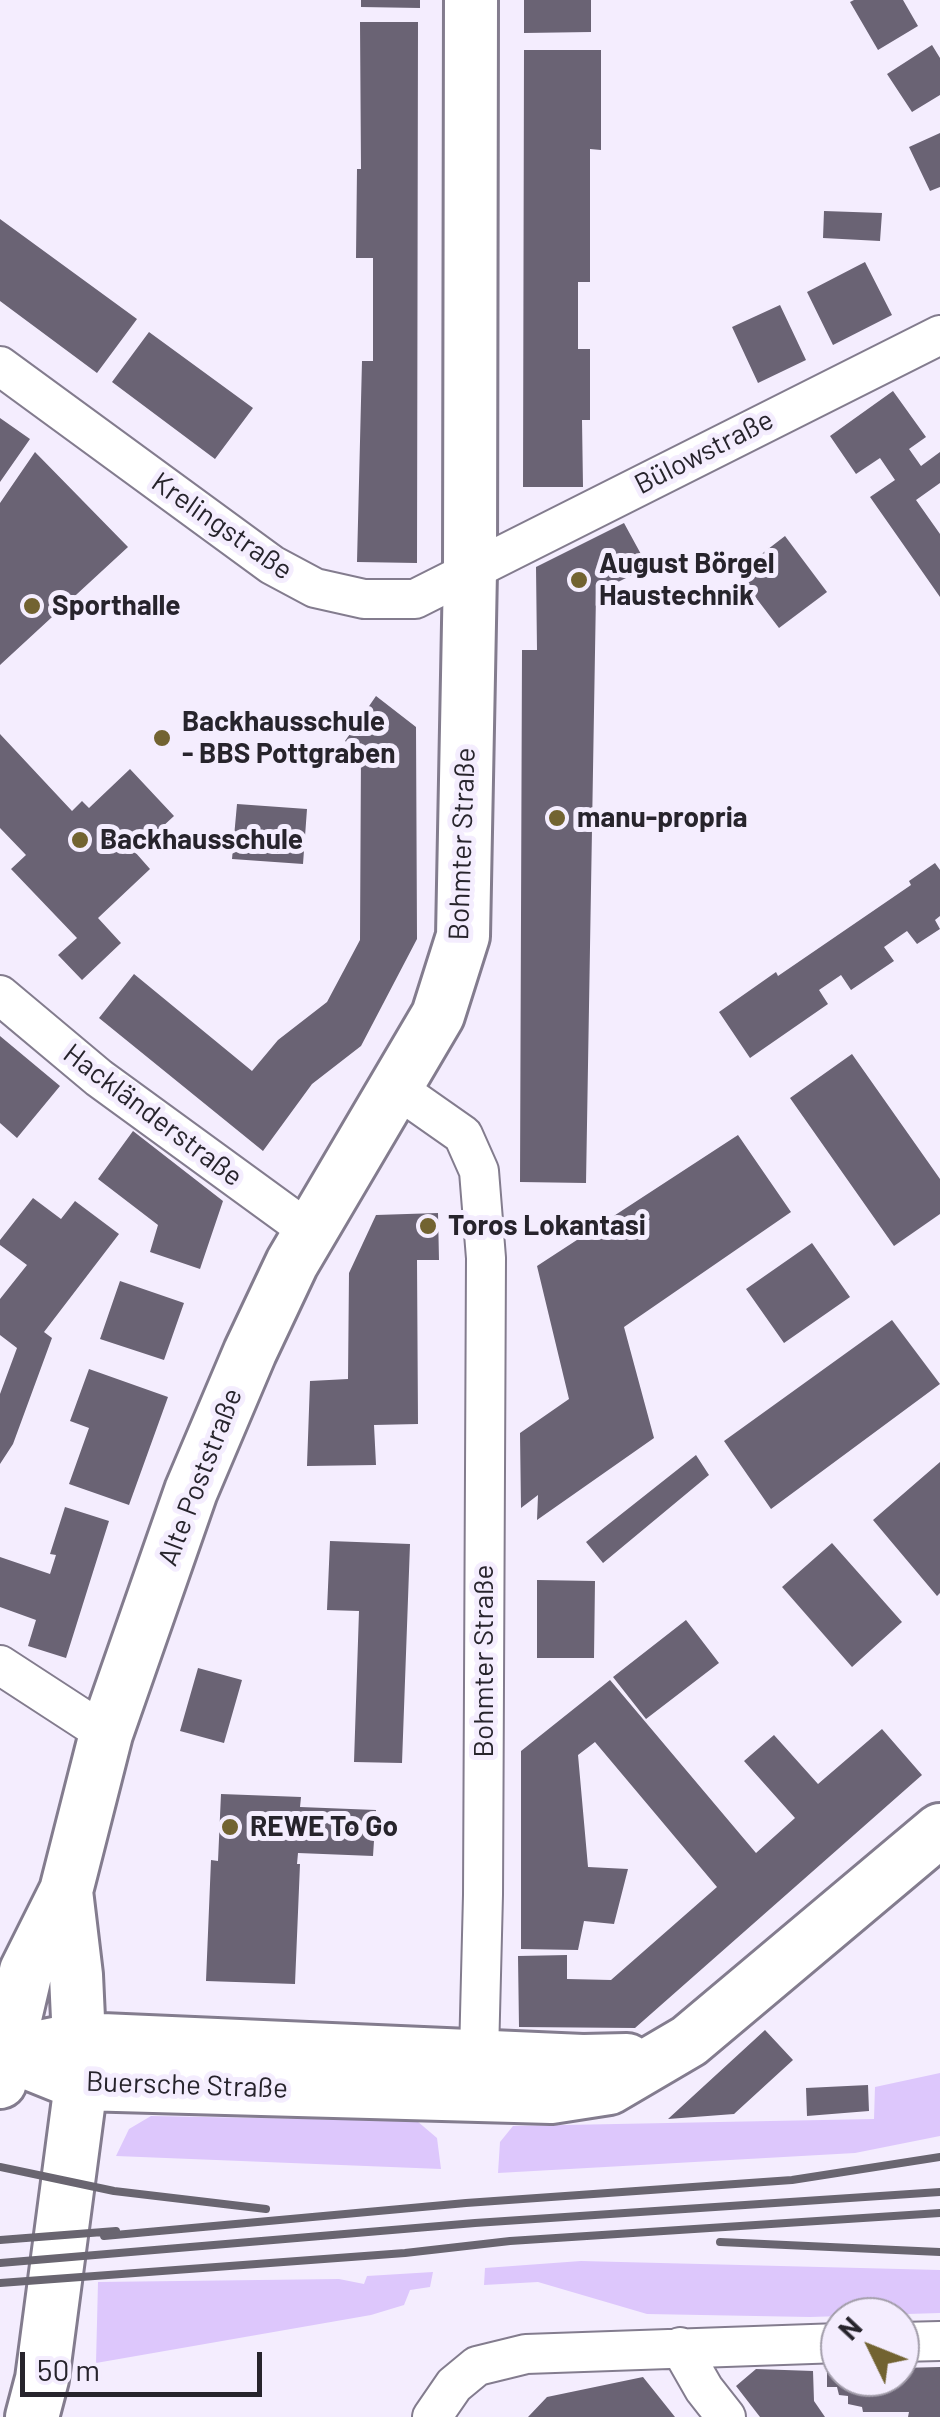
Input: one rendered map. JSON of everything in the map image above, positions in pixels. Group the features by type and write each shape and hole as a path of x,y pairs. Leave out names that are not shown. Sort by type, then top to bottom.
{"main road":[{"name":"Bohmter Straße","path":"396,1088 438,1015 463,936 470,571 470,0"},
{"name":"Alte Poststraße","path":"3,2068 26,1970 66,1891 106,1734 190,1491 250,1352 309,1231 396,1088"},
{"name":"Buersche Straße","path":"80,2061 550,2097 609,2088 667,2056 940,1830"},
{"name":"Alte Poststraße","path":"32,2417 42,2379 80,2061 66,1891"},
{"name":"Buersche Straße","path":"3,2068 80,2061 478,2056 583,2061 667,2056"}],"street":[{"name":"Bülowstraße","path":"470,571 940,335"},
{"name":"Krelingstraße","path":"0,366 272,565 314,588 364,599 415,599 470,571"},
{"name":"Hackländerstraße","path":"0,995 99,1078 309,1231"},
{"name":"Bohmter Straße","path":"396,1088 463,1136 478,1172 486,1258 478,2056"},
{"path":"0,1665 106,1734"},
{"path":"432,2417 454,2385 477,2366 526,2354 820,2344"},
{"path":"680,2347 726,2417"}],"shaded area":[{"path":"940,2073 940,2136 855,2153 498,2173 500,2142 513,2126 874,2119 875,2087"},
{"path":"151,2116 417,2121 437,2138 441,2169 116,2156 129,2129"},
{"path":"581,2261 940,2270 940,2313 920,2314 920,2297 820,2297 820,2317 647,2314 538,2282 484,2285 485,2268"},
{"path":"433,2272 430,2287 410,2290 404,2305 371,2315 96,2363 98,2282 339,2279 364,2284 367,2276"}],"building":[{"path":"361,0 420,0 420,8 361,7"},
{"path":"524,0 591,0 591,32 524,33"},
{"path":"903,0 918,26 878,50 850,2"},
{"path":"360,22 418,22 417,563 357,562 362,361 373,361 373,258 356,258 357,169 361,169"},
{"path":"932,45 940,58 940,95 912,112 887,74"},
{"path":"524,50 601,50 601,150 590,149 590,282 578,282 578,349 590,349 590,420 582,420 583,487 523,487"},
{"path":"940,133 940,187 930,191 909,147"},
{"path":"824,211 882,213 880,241 823,238"},
{"path":"0,219 137,319 97,373 0,301"},
{"path":"865,262 892,315 833,345 807,292"},
{"path":"780,305 806,360 758,383 732,327"},
{"path":"149,332 253,408 215,459 112,382"},
{"path":"893,391 926,437 909,449 921,466 940,452 940,483 916,500 940,534 940,597 870,497 895,480 880,458 856,474 830,436"},
{"path":"0,418 30,439 0,482"},
{"name":"Sporthalle","path":"35,452 128,547 0,665 0,503"},
{"path":"624,523 648,567 596,593 586,1183 520,1182 522,650 537,650 536,567"},
{"path":"785,536 827,592 779,628 737,573"},
{"path":"376,696 416,727 417,939 361,1046 312,1084 263,1151 99,1018 134,974 252,1071 278,1040 327,1002 360,940 361,751 345,741"},
{"name":"Backhausschule","path":"0,734 72,811 82,801 89,808 130,769 174,816 135,852 150,869 98,918 121,943 82,980 58,955 77,938 11,869 26,855 0,828"},
{"path":"237,804 307,809 303,864 232,859"},
{"path":"935,863 940,870 940,916 935,920 940,929 917,944 907,931 884,947 894,961 851,990 841,975 819,990 828,1004 750,1058 719,1012 911,885 909,881"},
{"path":"0,1036 60,1086 17,1138 0,1123"},
{"path":"852,1054 940,1179 940,1214 894,1246 790,1098"},
{"path":"133,1131 223,1201 200,1269 150,1252 158,1225 98,1179"},
{"path":"738,1135 791,1212 624,1327 654,1438 537,1520 538,1495 521,1508 520,1433 569,1399 537,1266"},
{"path":"33,1198 61,1219 75,1201 119,1234 44,1332 52,1338 13,1444 0,1464 0,1394 17,1348 0,1335 0,1299 27,1265 0,1245 0,1240"},
{"path":"438,1213 439,1260 417,1260 418,1424 374,1425 376,1465 307,1466 310,1381 348,1379 349,1273 376,1215"},
{"path":"812,1243 850,1297 784,1343 746,1289"},
{"path":"120,1281 184,1303 164,1360 100,1339"},
{"path":"892,1320 940,1384 771,1509 724,1441"},
{"path":"89,1369 168,1397 129,1505 69,1484 89,1428 70,1421"},
{"path":"696,1455 709,1475 603,1563 586,1542"},
{"path":"940,1462 940,1593 937,1596 873,1520"},
{"path":"65,1507 109,1521 66,1658 28,1646 36,1620 0,1607 0,1557 50,1574 56,1555 50,1554"},
{"path":"330,1541 410,1544 402,1763 354,1762 359,1611 327,1610"},
{"path":"832,1543 902,1622 852,1667 782,1587"},
{"path":"537,1580 595,1581 594,1658 537,1658"},
{"path":"686,1620 719,1663 646,1719 613,1677"},
{"path":"198,1668 242,1680 224,1743 180,1731"},
{"path":"610,1680 756,1853 795,1818 744,1761 774,1735 818,1784 882,1729 922,1775 635,2028 519,2027 518,1956 567,1955 567,1979 611,1980 717,1887 595,1742 578,1755 588,1867 628,1869 614,1924 584,1921 578,1950 521,1949 521,1751"},
{"path":"221,1794 301,1797 300,1807 376,1810 373,1856 298,1853 295,1984 206,1981 211,1860 218,1861"},
{"path":"765,2030 793,2060 734,2114 668,2119"},
{"path":"868,2085 869,2111 807,2116 806,2088"},
{"path":"940,2367 940,2417 863,2412 862,2407 848,2404 848,2397 920,2397 920,2368"},
{"path":"756,2369 813,2371 814,2401 825,2417 760,2417 736,2386"},
{"path":"643,2377 675,2417 528,2417 547,2397"}],"railway":[{"path":"104,2236 466,2203 792,2180 940,2157"},
{"path":"0,2167 114,2191 266,2209"},
{"path":"0,2263 475,2223 940,2192"},
{"path":"0,2283 405,2253 510,2241 940,2213"},
{"path":"0,2240 116,2231"},
{"path":"720,2242 940,2252"}],"place":[{"name":"August Börgel Haustechnik","path":"579,580"},
{"name":"Sporthalle","path":"32,606"},
{"name":"Backhausschule - BBS Pottgraben","path":"162,738"},
{"name":"manu-propria","path":"557,818"},
{"name":"Backhausschule","path":"80,840"},
{"name":"Toros Lokantasi","path":"428,1226"},
{"name":"REWE To Go","path":"230,1827"}]}
